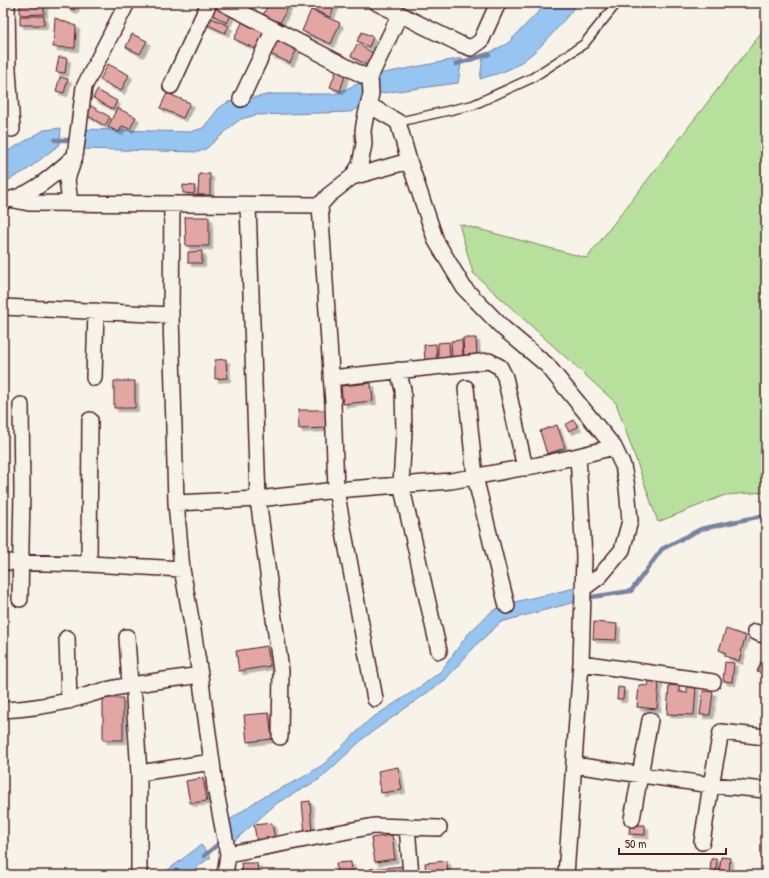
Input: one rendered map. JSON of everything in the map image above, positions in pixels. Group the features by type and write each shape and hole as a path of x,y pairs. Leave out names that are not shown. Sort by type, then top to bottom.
{"street":[{"path":"7,3 8,70 12,129"},
{"path":"70,203 67,179 75,156 84,87 128,3"},
{"path":"171,86 209,3"},
{"path":"223,3 274,29 370,90 398,122 409,161 436,241 464,288 503,328 547,365 614,447 623,466 627,487 630,521 622,550 583,599"},
{"path":"377,3 471,48 481,41 498,3"},
{"path":"375,699 336,490 333,403 320,205 329,195 352,177 360,165 364,144 363,131 370,90 370,77 400,14"},
{"path":"241,99 274,29"},
{"path":"8,201 40,185 75,156"},
{"path":"352,177 409,161"},
{"path":"8,201 29,203 320,205"},
{"path":"172,204 171,315 176,503 182,569 200,675 214,787 226,846 225,875"},
{"path":"248,204 258,499 281,671 280,737"},
{"path":"3,307 171,315"},
{"path":"94,378 96,311"},
{"path":"331,378 398,370 490,362 500,367 505,377 525,468"},
{"path":"398,370 403,390 404,432 401,484 439,651"},
{"path":"466,388 475,477 507,606"},
{"path":"20,599 22,492 21,405"},
{"path":"89,564 90,420"},
{"path":"176,503 258,499 336,490 451,481 525,468 614,447"},
{"path":"566,875 581,663 583,599 584,557 578,456"},
{"path":"3,562 89,564 182,569"},
{"path":"127,637 139,773 139,875"},
{"path":"67,638 69,701"},
{"path":"581,663 713,682"},
{"path":"3,710 48,705 69,701 103,691 132,692 200,675"},
{"path":"632,819 650,720"},
{"path":"702,842 721,732 766,737"},
{"path":"139,773 212,762"},
{"path":"574,765 711,785 766,790"},
{"path":"226,846 374,826 439,828"},
{"path":"407,827 411,875"}],"lane":[{"path":"398,122 473,105 532,78 584,44 617,3"}],"green space":[{"path":"762,32 766,34 766,492 725,495 658,522 616,403 473,273 459,224 587,258"}],"water":[{"path":"547,3 578,3 550,36 526,59 508,70 480,79 483,56 508,43"},
{"path":"462,58 458,83 375,94 374,75"},
{"path":"364,81 364,106 350,112 256,115 241,119 207,148 199,152 79,149 81,129 190,132 203,128 219,108 228,102 273,94 335,94"},
{"path":"61,128 60,144 27,170 3,182 3,154 44,130"},
{"path":"575,588 575,602 501,622 478,643 445,680 365,737 320,779 277,803 233,842 224,824 259,799 300,779 324,764 369,720 423,685 441,671 468,634 492,611 510,603"},
{"path":"201,845 211,857 186,875 157,875 168,870"}],"building":[{"path":"68,3 77,3 74,10 66,7"},
{"path":"269,3 290,3 280,23 263,15"},
{"path":"315,3 336,3 330,17 312,9"},
{"path":"20,5 44,5 44,14 20,15"},
{"path":"213,5 231,15 227,23 209,13"},
{"path":"311,10 340,23 331,44 302,31"},
{"path":"20,16 44,16 44,25 20,25"},
{"path":"207,16 229,26 225,33 204,23"},
{"path":"55,18 76,26 75,48 53,47"},
{"path":"243,21 267,32 258,50 234,39"},
{"path":"362,32 373,37 369,47 357,41"},
{"path":"132,34 147,41 140,54 126,47"},
{"path":"275,37 298,47 290,63 268,53"},
{"path":"357,44 377,55 370,67 351,56"},
{"path":"59,57 67,58 65,73 56,72"},
{"path":"108,64 129,75 121,91 100,80"},
{"path":"337,69 346,73 340,91 330,87"},
{"path":"60,77 68,79 64,93 56,91"},
{"path":"97,90 117,101 113,109 93,98"},
{"path":"167,93 190,103 183,118 160,108"},
{"path":"88,104 110,117 105,126 83,113"},
{"path":"117,108 136,117 130,129 122,126 119,132 108,127"},
{"path":"199,174 210,174 210,195 198,195"},
{"path":"183,185 195,186 194,194 183,193"},
{"path":"185,217 209,217 209,246 186,246"},
{"path":"202,251 202,263 188,263 188,252"},
{"path":"463,338 476,338 477,357 464,358"},
{"path":"462,340 463,358 452,359 451,341"},
{"path":"449,342 450,360 438,361 438,343"},
{"path":"436,344 437,362 425,363 424,345"},
{"path":"226,359 227,378 215,379 215,360"},
{"path":"114,381 135,381 135,408 114,408"},
{"path":"371,383 373,401 343,404 341,386"},
{"path":"298,410 327,410 328,428 299,429"},
{"path":"574,420 578,427 569,431 565,425"},
{"path":"557,425 565,448 547,454 540,431"},
{"path":"594,622 617,624 616,640 593,639"},
{"path":"726,629 746,636 739,661 725,656 726,653 719,650"},
{"path":"267,646 270,666 239,671 236,651"},
{"path":"766,649 766,675 757,672"},
{"path":"725,662 734,663 732,682 723,681"},
{"path":"649,681 659,682 657,709 637,707 639,685 648,686"},
{"path":"669,685 679,686 679,692 687,693 687,686 696,687 694,715 667,714"},
{"path":"618,687 624,688 623,699 617,699"},
{"path":"703,691 713,692 710,715 700,715"},
{"path":"103,698 123,698 123,740 103,740"},
{"path":"269,713 272,739 247,742 244,715"},
{"path":"398,767 402,790 381,793 378,771"},
{"path":"203,778 207,801 190,803 186,781"},
{"path":"310,801 312,834 305,834 302,802"},
{"path":"272,823 275,840 257,843 254,825"},
{"path":"630,825 645,825 645,835 629,834"},
{"path":"392,835 395,859 375,862 371,838"},
{"path":"721,857 730,858 729,875 719,875"},
{"path":"711,859 717,859 716,875 710,875"},
{"path":"447,861 448,875 426,875 425,863"},
{"path":"351,862 352,871 337,872 336,863"},
{"path":"241,863 257,863 258,875 242,875"},
{"path":"405,866 406,875 371,875 370,869"},
{"path":"298,871 298,875 280,875 280,872"}],"waterway":[{"path":"456,64 489,54"},
{"path":"55,140 75,140"},
{"path":"585,598 631,591 662,549 701,529 766,515"},
{"path":"204,856 223,840"}]}
